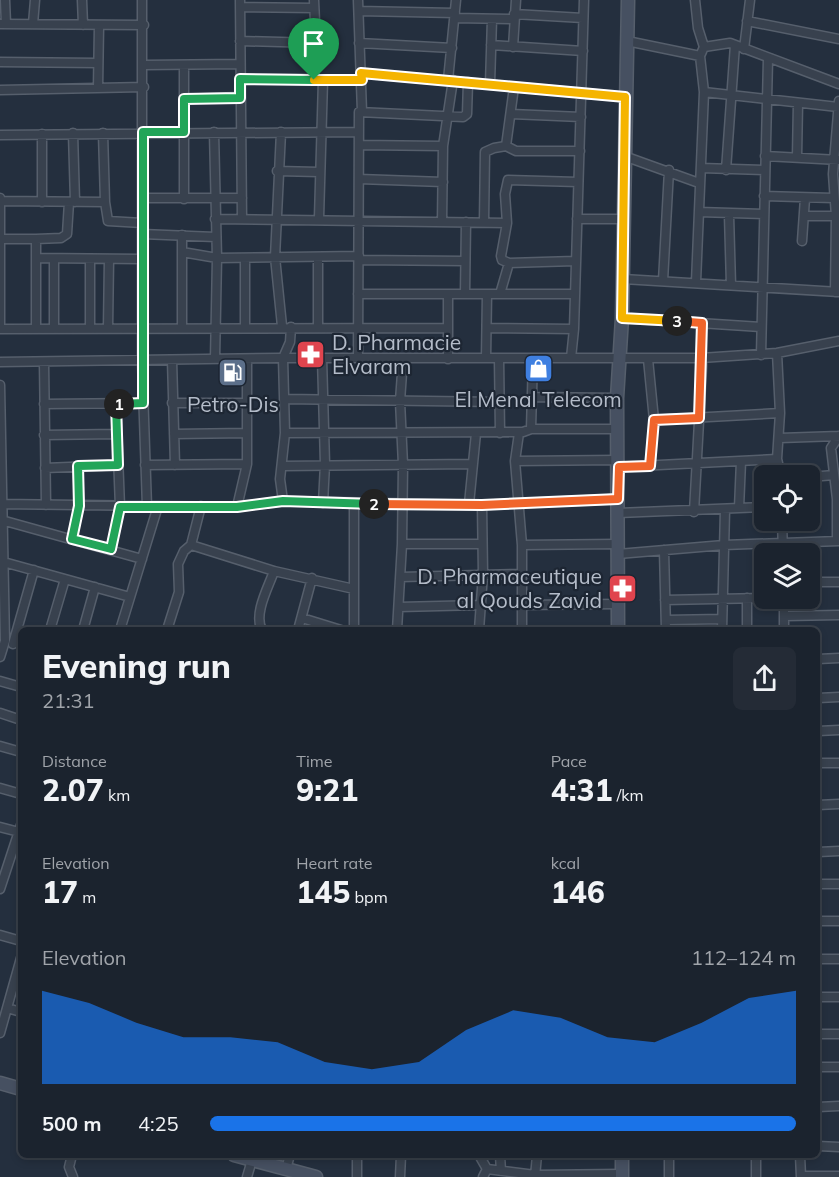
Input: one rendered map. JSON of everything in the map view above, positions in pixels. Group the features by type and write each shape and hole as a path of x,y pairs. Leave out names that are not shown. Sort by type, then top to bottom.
{"street":[{"path":"5,0 3,24 144,25"},
{"path":"33,24 34,0"},
{"path":"82,0 82,25"},
{"path":"142,0 144,25 142,360 147,507"},
{"path":"358,0 362,112 359,112 358,358"},
{"path":"442,222 443,146 448,118 456,0"},
{"path":"513,47 516,0"},
{"path":"571,358 574,329 584,0"},
{"path":"618,627 617,398 622,318 628,0"},
{"path":"695,0 702,52 704,92 696,282"},
{"path":"726,170 730,97 750,0"},
{"path":"242,219 240,4 314,4 322,132 319,218"},
{"path":"359,11 492,19 514,16 583,18"},
{"path":"490,84 492,19"},
{"path":"747,21 839,39"},
{"path":"98,88 99,26"},
{"path":"240,41 316,43"},
{"path":"627,41 702,52 716,44 740,47 839,84"},
{"path":"359,43 452,48"},
{"path":"491,45 583,51"},
{"path":"761,355 768,59"},
{"path":"0,62 98,63"},
{"path":"144,65 240,64"},
{"path":"184,65 184,199"},
{"path":"240,79 319,80 361,76 451,80 625,97"},
{"path":"362,112 448,118 466,116 468,82"},
{"path":"0,90 144,87"},
{"path":"506,146 514,87"},
{"path":"623,279 762,285 837,292 837,216 833,198 838,104 730,97 704,92"},
{"path":"184,99 240,98"},
{"path":"796,157 798,103"},
{"path":"511,114 580,117"},
{"path":"0,135 143,132 359,132"},
{"path":"214,132 217,258 215,359"},
{"path":"281,132 277,171 275,257 290,342 283,358 285,433 280,478 283,501"},
{"path":"1,239 61,238 67,234 72,202 73,133"},
{"path":"103,133 105,202 108,221 142,223"},
{"path":"42,134 42,202"},
{"path":"359,145 443,146"},
{"path":"484,222 485,152 506,146 516,151 580,151"},
{"path":"624,156 669,170 699,183"},
{"path":"765,156 836,160"},
{"path":"701,168 764,170"},
{"path":"663,281 669,170"},
{"path":"277,171 319,172"},
{"path":"359,180 443,182"},
{"path":"575,261 509,263 502,260 501,256 507,223 505,194 508,180 578,182"},
{"path":"764,196 833,198"},
{"path":"142,198 242,198"},
{"path":"802,241 805,216 804,198"},
{"path":"105,202 0,199 0,329 447,328"},
{"path":"699,212 729,215 764,214"},
{"path":"729,215 730,285"},
{"path":"805,216 837,216"},
{"path":"215,219 319,218 507,223"},
{"path":"577,219 623,219"},
{"path":"465,294 466,222"},
{"path":"142,234 215,237"},
{"path":"182,235 182,328"},
{"path":"36,239 36,329"},
{"path":"182,252 217,258 318,257 465,261"},
{"path":"318,257 318,327"},
{"path":"36,258 142,260"},
{"path":"245,258 245,327"},
{"path":"54,259 54,329"},
{"path":"90,259 90,329"},
{"path":"108,328 109,259"},
{"path":"500,294 509,263"},
{"path":"358,294 574,294"},
{"path":"486,358 487,294"},
{"path":"448,295 448,359"},
{"path":"622,318 761,327"},
{"path":"694,512 698,465 702,323"},
{"path":"487,328 574,329"},
{"path":"0,362 283,358 701,358 761,355 839,341"},
{"path":"777,353 780,413 778,465"},
{"path":"322,358 325,464 323,503"},
{"path":"499,358 500,433"},
{"path":"531,429 532,358"},
{"path":"237,507 247,464 247,359"},
{"path":"397,627 403,504 400,401 403,359"},
{"path":"648,359 654,420 650,466"},
{"path":"172,360 175,465"},
{"path":"44,362 46,505"},
{"path":"0,385 0,504 5,521 2,562 10,642"},
{"path":"532,397 617,398"},
{"path":"284,399 500,402"},
{"path":"44,404 143,403"},
{"path":"172,403 247,403"},
{"path":"111,549 120,507 116,404"},
{"path":"654,420 780,413"},
{"path":"285,433 476,434 519,433 531,429 617,429"},
{"path":"174,434 247,433"},
{"path":"519,433 515,461 522,545 522,627"},
{"path":"44,435 117,434"},
{"path":"469,504 476,434"},
{"path":"780,438 839,436"},
{"path":"801,543 838,541 838,499 831,448 839,436"},
{"path":"515,461 650,466 777,459"},
{"path":"739,508 741,461"},
{"path":"145,465 247,464"},
{"path":"283,466 472,464"},
{"path":"45,468 118,465"},
{"path":"72,539 79,506 78,466"},
{"path":"820,477 834,476"},
{"path":"0,504 237,507 283,501 482,505 618,499"},
{"path":"354,504 354,627"},
{"path":"479,627 483,574 482,505"},
{"path":"121,627 158,506"},
{"path":"168,627 179,592 178,564 184,551 191,545 201,506"},
{"path":"618,513 694,512 754,507"},
{"path":"722,627 724,510"},
{"path":"5,521 142,559"},
{"path":"402,544 482,544"},
{"path":"522,545 664,550 754,544"},
{"path":"191,545 274,571 312,578 354,590"},
{"path":"664,550 666,627"},
{"path":"2,562 130,597"},
{"path":"0,657 10,642 34,570"},
{"path":"261,627 259,622 262,607 274,571"},
{"path":"401,576 522,574"},
{"path":"299,627 312,578"},
{"path":"51,627 64,579"},
{"path":"820,582 839,582"},
{"path":"84,627 95,587"},
{"path":"747,598 747,627"},
{"path":"665,600 754,598"},
{"path":"522,605 618,604"},
{"path":"399,607 480,605"},
{"path":"784,609 784,627"},
{"path":"784,616 839,615"},
{"path":"302,618 331,627"},
{"path":"666,620 722,619"},
{"path":"820,658 839,658"},
{"path":"0,681 18,686"},
{"path":"820,698 839,697"},
{"path":"0,713 18,719"},
{"path":"820,731 839,730"},
{"path":"0,746 18,751"},
{"path":"820,763 839,763"},
{"path":"0,788 18,793"},
{"path":"820,805 839,804"},
{"path":"0,827 18,829"},
{"path":"0,889 4,862 18,833"},
{"path":"820,852 839,851"},
{"path":"820,884 839,884"},
{"path":"820,921 839,921"},
{"path":"0,935 18,940"},
{"path":"820,959 839,959"},
{"path":"0,1033 18,977"},
{"path":"820,997 839,997"},
{"path":"7,1008 18,1011"},
{"path":"820,1034 839,1034"},
{"path":"820,1067 839,1067"},
{"path":"0,1083 18,1088"},
{"path":"820,1107 839,1106"},
{"path":"820,1146 839,1147"},
{"path":"71,1158 69,1167 73,1177"},
{"path":"245,1158 289,1172 316,1177"},
{"path":"357,1158 357,1177"},
{"path":"400,1177 401,1158"},
{"path":"479,1158 485,1173 501,1171 535,1176 622,1175 622,1158"},
{"path":"500,1158 501,1171"},
{"path":"535,1176 537,1158"},
{"path":"669,1158 669,1177"},
{"path":"749,1177 756,1177 756,1158"},
{"path":"800,1158 801,1177 839,1176"},
{"path":"247,1177 252,1160"}],"place":[{"name":"D. Pharmacie Elvaram","path":"311,354"},
{"name":"El Menal Telecom","path":"538,368"},
{"name":"Petro-Dis","path":"233,373"},
{"name":"D. Pharmaceutique al Qouds Zavid","path":"623,588"}],"route":[{"path":"361,73 625,97 622,318 702,323 699,418 654,420 650,466 619,467 618,499 482,505 283,501 237,507 120,507 111,549 72,539 79,506 78,466 118,465 116,404 143,403 143,132 184,132 184,99 240,98 240,79 314,80 362,80 361,73"}]}
